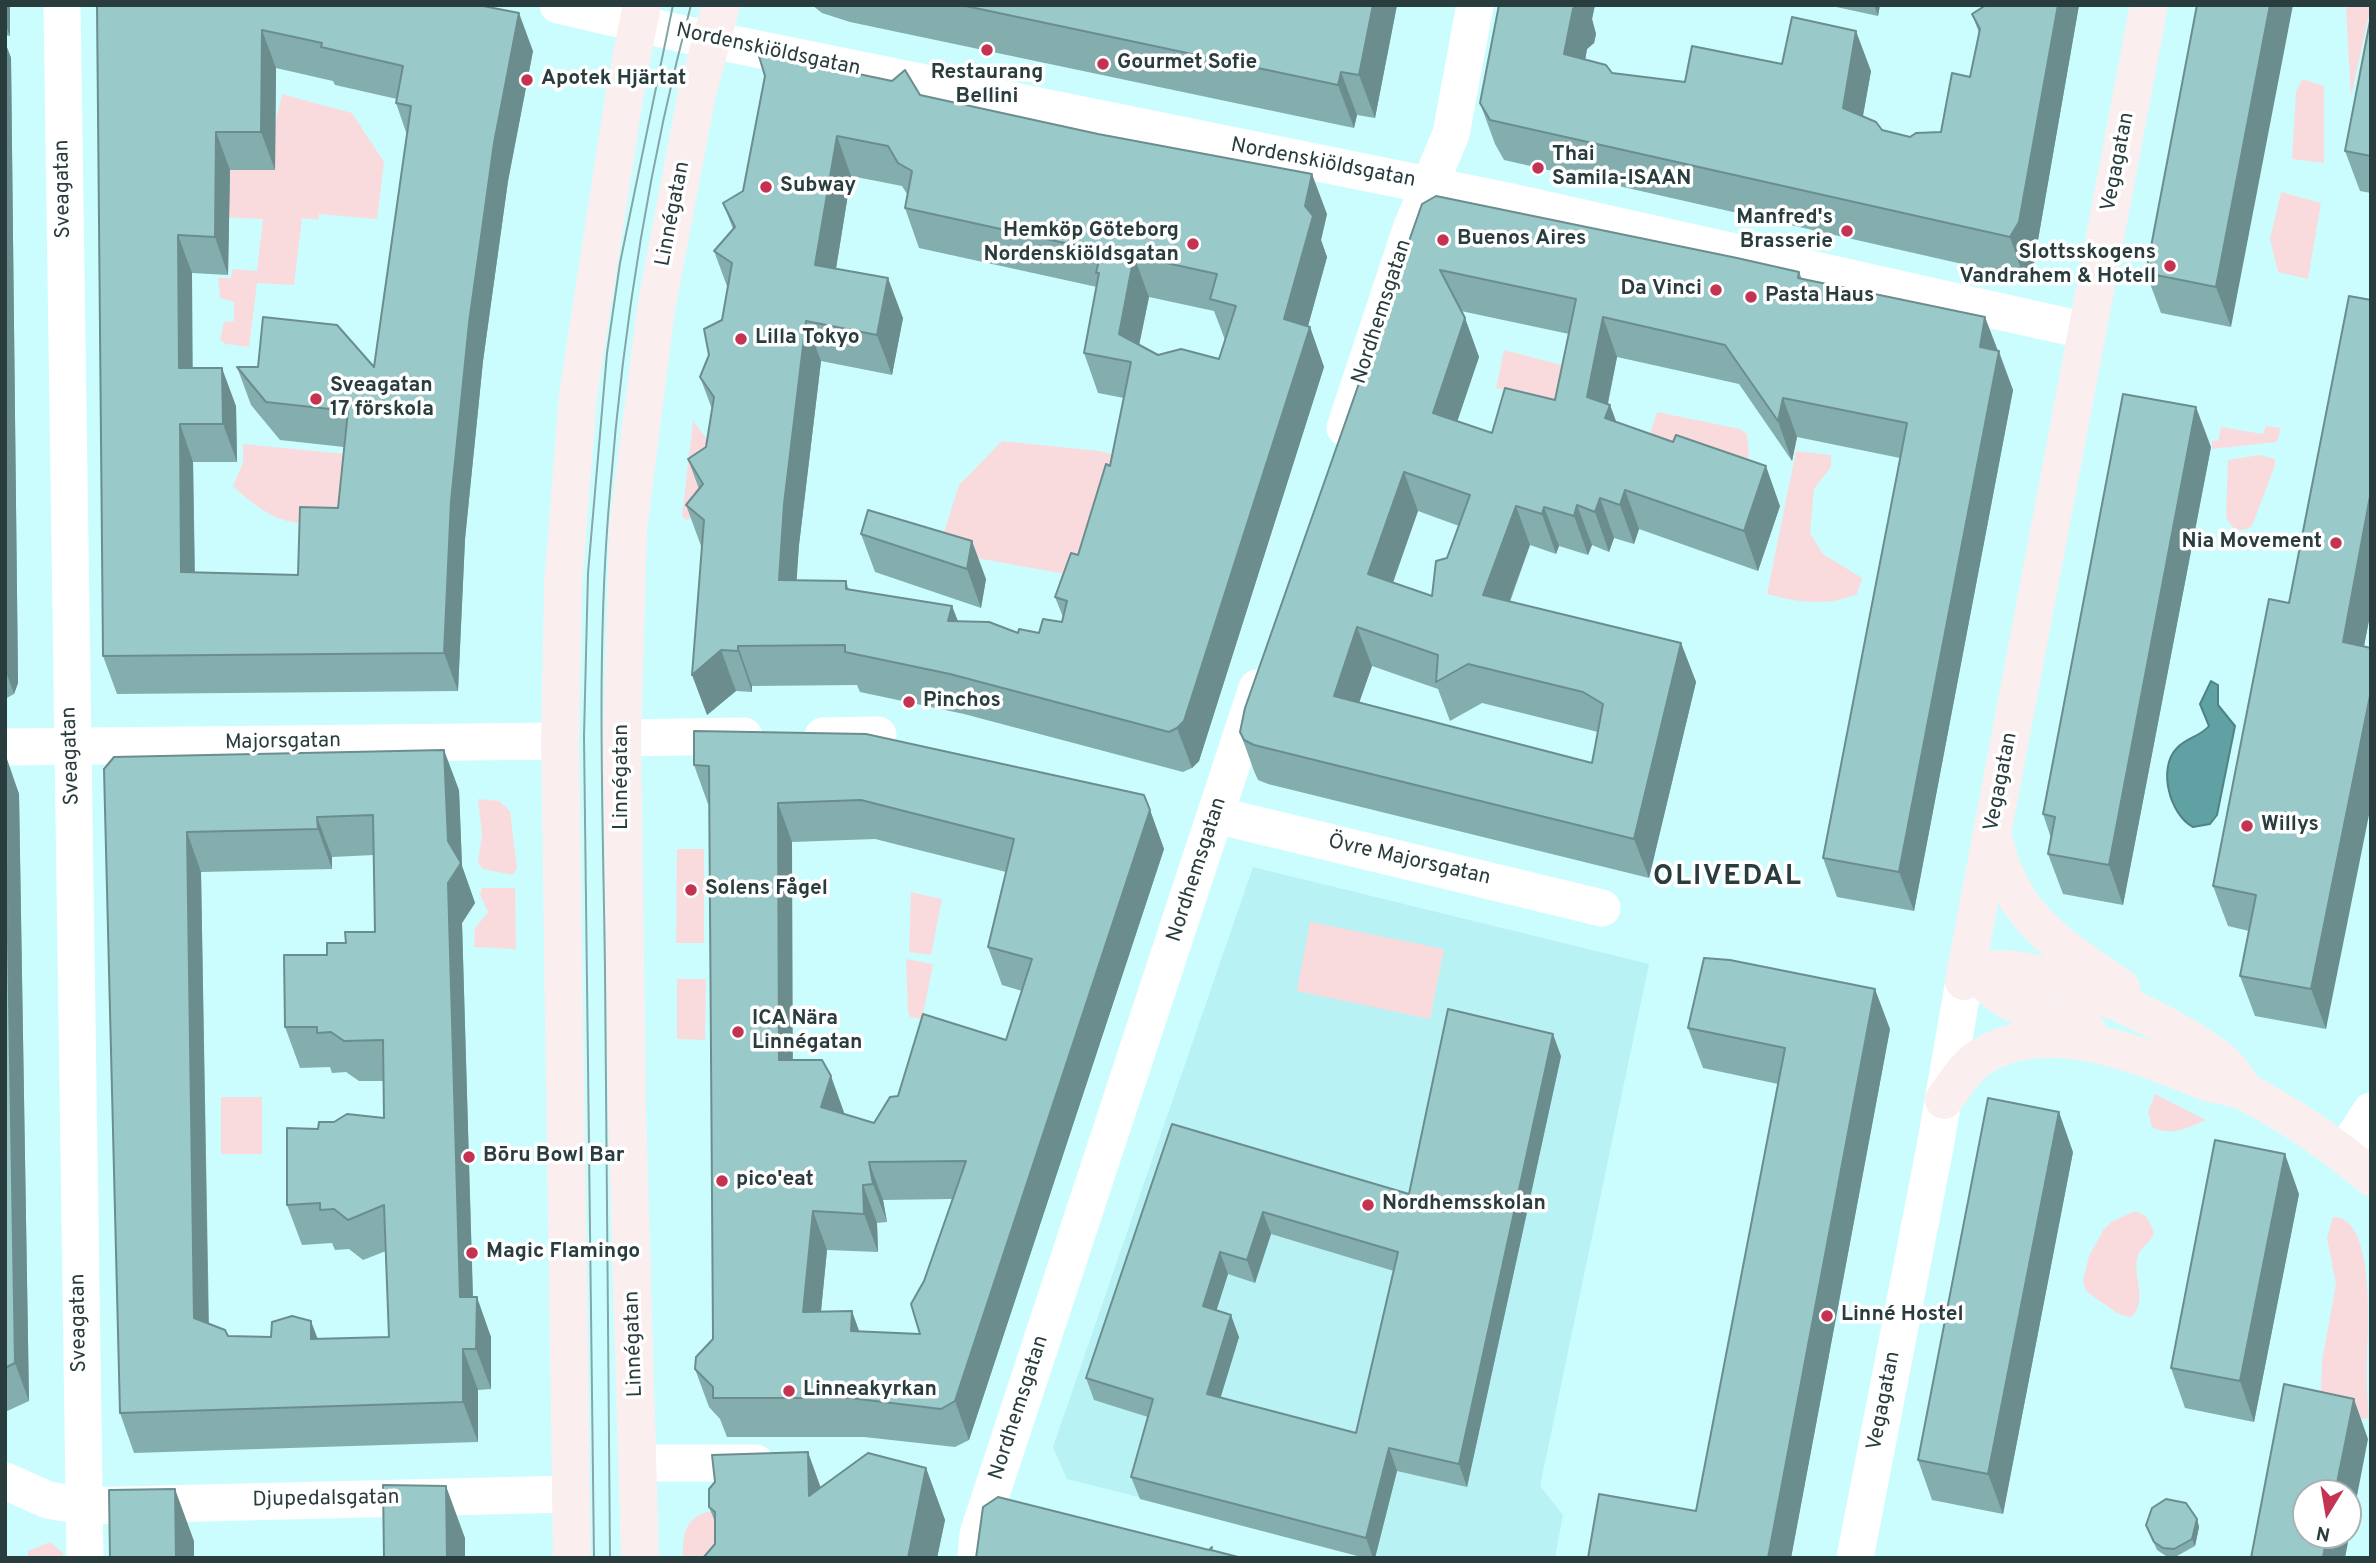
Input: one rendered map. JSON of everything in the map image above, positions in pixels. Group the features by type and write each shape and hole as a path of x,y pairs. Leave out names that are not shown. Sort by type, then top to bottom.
{"street":[{"name":"Sveagatan","path":"62,5 82,1506 85,1558"},
{"name":"Nordenskiöldsgatan","path":"558,5 716,22 2087,331"},
{"name":"Nordhemsgatan","path":"1332,465 1411,229 1432,185 1451,134 1475,5"},
{"name":"Vegagatan","path":"1855,1558 1970,970 1993,832 2149,5"},
{"path":"572,1558 560,741 563,586 578,395 618,133 640,14"},
{"name":"Linnégatan","path":"640,1558 627,1108 622,738 628,528 645,378 697,93 716,22"},
{"name":"Nordhemsgatan","path":"976,1558 978,1534 1008,1500 1216,815 1266,661"},
{"path":"622,738 878,735"},
{"name":"Majorsgatan","path":"5,747 560,741"},
{"name":"Övre Majorsgatan","path":"1216,815 1602,908"},
{"path":"1993,832 1999,863 2023,909 2101,985"},
{"path":"1970,970 2025,972 2101,985 2143,1003 2154,1041"},
{"path":"1970,970 1992,992 2091,1037"},
{"path":"1944,1100 1966,1070 1994,1051 2029,1040 2091,1037 2154,1041 2222,1062 2246,1092 2357,1165 2371,1111"},
{"path":"638,1463 756,1463"},
{"name":"Djupedalsgatan","path":"5,1481 48,1500 82,1506 570,1494"}],"shaded area":[{"path":"2371,6 2351,97 2346,7"},
{"path":"2302,79 2324,86 2324,163 2292,159 2296,92"},
{"path":"282,94 352,113 384,162 377,219 319,214 318,220 302,218 294,285 257,283 249,347 226,344 220,340 224,322 234,321 234,302 220,298 218,278 231,278 232,269 257,271 263,219 220,217 224,170 275,170 275,125"},
{"path":"2281,192 2321,203 2308,279 2278,272 2270,239"},
{"path":"1504,350 1566,366 1560,405 1496,388"},
{"path":"1657,412 1740,429 1747,434 1749,456 1743,464 1647,443"},
{"path":"693,421 710,443 695,516 686,520 682,516"},
{"path":"2266,426 2281,428 2277,442 2212,449 2212,440 2218,441 2221,427 2263,434"},
{"path":"1002,441 1099,451 1128,459 1087,578 938,551 959,485"},
{"path":"243,444 356,455 349,508 317,521 301,523 290,522 269,513 233,486 243,463"},
{"path":"1796,451 1831,455 1831,467 1814,489 1810,533 1823,554 1862,578 1857,594 1835,601 1812,602 1767,594"},
{"path":"2259,455 2275,459 2275,465 2252,526 2244,530 2236,529 2226,517 2228,460"},
{"path":"2211,681 2218,685 2218,705 2235,726 2217,815 2210,824 2193,827 2185,821 2173,802 2167,779 2168,767 2177,748 2209,726 2200,704"},
{"path":"478,799 499,801 510,811 517,868 513,875 483,869 478,863 482,834"},
{"path":"677,849 704,849 704,943 676,943"},
{"name":"Nordhemsskolan","path":"1253,867 1649,964 1540,1486 1563,1515 1555,1558 1380,1558 1067,1479 1053,1447"},
{"path":"482,888 515,888 516,949 474,947 475,928 488,912 480,895"},
{"path":"911,892 942,899 931,955 909,952"},
{"path":"1310,922 1444,949 1430,1019 1297,991"},
{"path":"906,959 933,964 922,1019 910,1017 908,1012"},
{"path":"677,979 706,979 705,1040 677,1039"},
{"path":"2155,1094 2206,1120 2173,1131 2152,1127 2148,1112"},
{"path":"221,1097 262,1097 262,1154 221,1154"},
{"path":"2135,1211 2146,1216 2154,1232 2138,1255 2136,1266 2139,1305 2130,1318 2117,1313 2086,1291 2083,1280 2089,1256 2104,1229 2113,1221"},
{"path":"2333,1217 2347,1222 2357,1235 2363,1254 2368,1302 2369,1418 2344,1420 2320,1412 2322,1361 2336,1284 2327,1238"},
{"path":"729,1507 725,1558 683,1558 685,1534 692,1520 706,1512"},
{"path":"50,1542 63,1553 63,1558 28,1558 28,1551"}],"building":[{"path":"97,5 478,5 519,13 494,143 469,323 451,501 444,653 103,656","holes":["262,30 322,43 321,47 403,66 396,103 411,106 374,367 337,325 263,317 258,367 237,367 266,402 348,411 338,508 300,507 298,575 181,572 180,424 223,424 222,368 179,368 178,235 215,237 216,132 261,132"]},
{"path":"961,5 1373,5 1359,75 1341,72 1338,85"},
{"path":"1499,5 1577,5 1573,9 1564,54 1606,65 1612,73 1685,82 1692,46 1782,64 1792,17 1856,31 1843,108 1876,122 1882,130 1910,137 1916,133 1941,132 1952,73 1970,77 1980,29 1972,14 1986,5 2058,5 2019,222 2010,237 1490,120 1480,103"},
{"path":"2197,5 2270,5 2216,287 2146,273"},
{"path":"2371,16 2371,156 2345,151"},
{"path":"758,53 892,81 905,70 920,95 1098,134 1312,174 1305,206 1313,216 1284,319 1310,327 1184,721 1177,728 1169,732 950,674 845,652 845,645 738,646 738,651 721,650 692,675 704,520 686,505 703,484 688,459 706,447 714,397 700,377 709,355 704,329 722,320 732,263 714,251 735,227 723,203 743,191 765,76","holes":["837,136 888,146 898,163 912,171 905,208 1101,251 1084,353 1131,362 1110,466 1106,464 1078,555 1071,553 1055,597 1067,601 1062,622 1043,619 1039,633 1019,629 1018,633 989,622 948,621 952,606 846,589 846,581 779,580 784,504 806,321 877,335 888,278 815,265","1134,256 1217,274 1210,299 1236,306 1219,359 1181,349 1158,355 1119,334"]},
{"path":"1436,196 1737,258 1799,272 1798,278 1985,317 1980,347 1999,351 1899,872 1823,858 1907,423 1783,398 1778,421 1725,345 1603,317 1587,397 1610,405 1605,418 1673,442 1676,435 1766,466 1744,531 1625,490 1620,505 1600,498 1595,512 1577,505 1574,516 1544,507 1542,514 1516,506 1483,595 1681,643 1634,839 1254,745 1244,740 1240,732 1245,708 1422,204","holes":["1440,270 1576,299 1555,400 1505,388 1492,433 1433,413 1465,318","1404,472 1470,495 1447,558 1436,561 1432,596 1368,574","1357,627 1438,655 1436,682 1468,664 1583,692 1603,704 1592,763 1334,696"]},
{"path":"2349,296 2371,300 2371,491 2343,642 2371,648 2371,691 2311,989 2240,976 2256,895 2213,886 2269,599 2289,603"},
{"path":"2123,394 2196,407 2109,865 2048,854 2055,817 2043,814"},
{"path":"868,510 972,541 967,569 861,534"},
{"path":"694,731 866,734 1144,795 1150,810 955,1401 941,1409 850,1398 713,1398 713,1387 695,1369 696,1357 713,1339 709,766 694,765","holes":["861,800 1014,839 988,947 1032,959 1006,1040 923,1014 898,1096 890,1097 874,1123 821,1107 831,1076 822,1060 779,1060 778,803","966,1161 924,1281 911,1304 920,1334 851,1331 852,1311 803,1312 813,1211 864,1214 863,1185 873,1184 869,1162"]},
{"path":"444,750 448,841 461,863 448,883 460,1297 477,1297 476,1349 463,1349 463,1402 120,1413 104,769 114,757","holes":["373,815 375,932 345,932 346,943 327,943 327,955 284,955 285,1027 317,1027 317,1033 331,1032 344,1041 383,1040 384,1118 347,1114 334,1122 319,1122 318,1129 287,1128 287,1205 320,1203 320,1210 334,1209 348,1220 384,1205 389,1337 311,1339 311,1321 292,1316 272,1322 271,1337 228,1336 225,1330 194,1318 187,832 318,829 317,817"]},
{"path":"5,756 15,1363 5,1368"},
{"path":"1704,958 1730,960 1875,989 1768,1558 1588,1558 1599,1494 1696,1511 1785,1048 1688,1028"},
{"path":"1448,1009 1553,1034 1459,1464 1389,1448 1366,1538 1131,1477 1153,1399 1086,1378 1172,1124 1409,1194","holes":["1263,1212 1398,1252 1356,1433 1207,1394 1231,1315 1203,1306 1220,1252 1247,1260"]},
{"path":"1988,1098 2059,1112 1988,1474 1918,1460"},
{"path":"2215,1140 2285,1154 2240,1381 2171,1368"},
{"path":"2284,1384 2354,1399 2338,1479 2292,1479 2292,1549 2325,1549 2323,1558 2251,1558"},
{"path":"808,1452 809,1496 868,1453 926,1468 908,1558 703,1558 715,1544 715,1512 709,1507 709,1489 715,1482 712,1455"},
{"path":"383,1485 446,1486 447,1558 384,1558"},
{"path":"175,1489 176,1558 110,1558 109,1490"},
{"path":"998,1497 1209,1550 1212,1547 1211,1550 1242,1558 976,1558 983,1507"},
{"path":"2166,1499 2186,1503 2197,1519 2192,1539 2174,1549 2163,1548 2154,1542 2146,1525 2152,1508"}],"tram line":[{"path":"594,1558 584,736 588,573 607,353 620,263 673,5"},
{"path":"610,1558 602,731 606,551 615,431 630,308 662,125 691,5"}],"place":[{"name":"Restaurang Bellini","path":"987,50"},
{"name":"Gourmet Sofie","path":"1103,64"},
{"name":"Apotek Hjärtat","path":"527,80"},
{"name":"Thai Samila-ISAAN","path":"1538,168"},
{"name":"Subway","path":"766,187"},
{"name":"Manfred's Brasserie","path":"1847,231"},
{"name":"Buenos Aires","path":"1443,240"},
{"name":"Hemköp Göteborg Nordenskiöldsgatan","path":"1193,244"},
{"name":"Slottsskogens Vandrahem & Hotell","path":"2170,266"},
{"name":"Da Vinci","path":"1716,290"},
{"name":"Pasta Haus","path":"1751,297"},
{"name":"Lilla Tokyo","path":"741,339"},
{"name":"Sveagatan 17 förskola","path":"316,399"},
{"name":"Nia Movement","path":"2336,543"},
{"name":"Pinchos","path":"909,702"},
{"name":"Willys","path":"2247,826"},
{"name":"Solens Fågel","path":"691,890"},
{"name":"ICA Nära Linnégatan","path":"738,1032"},
{"name":"Bōru Bowl Bar","path":"469,1157"},
{"name":"pico'eat","path":"722,1181"},
{"name":"Nordhemsskolan","path":"1368,1205"},
{"name":"Magic Flamingo","path":"472,1253"},
{"name":"Linné Hostel","path":"1827,1316"},
{"name":"Linneakyrkan","path":"789,1391"}],"district":[{"name":"OLIVEDAL","path":"1728,878"}]}
